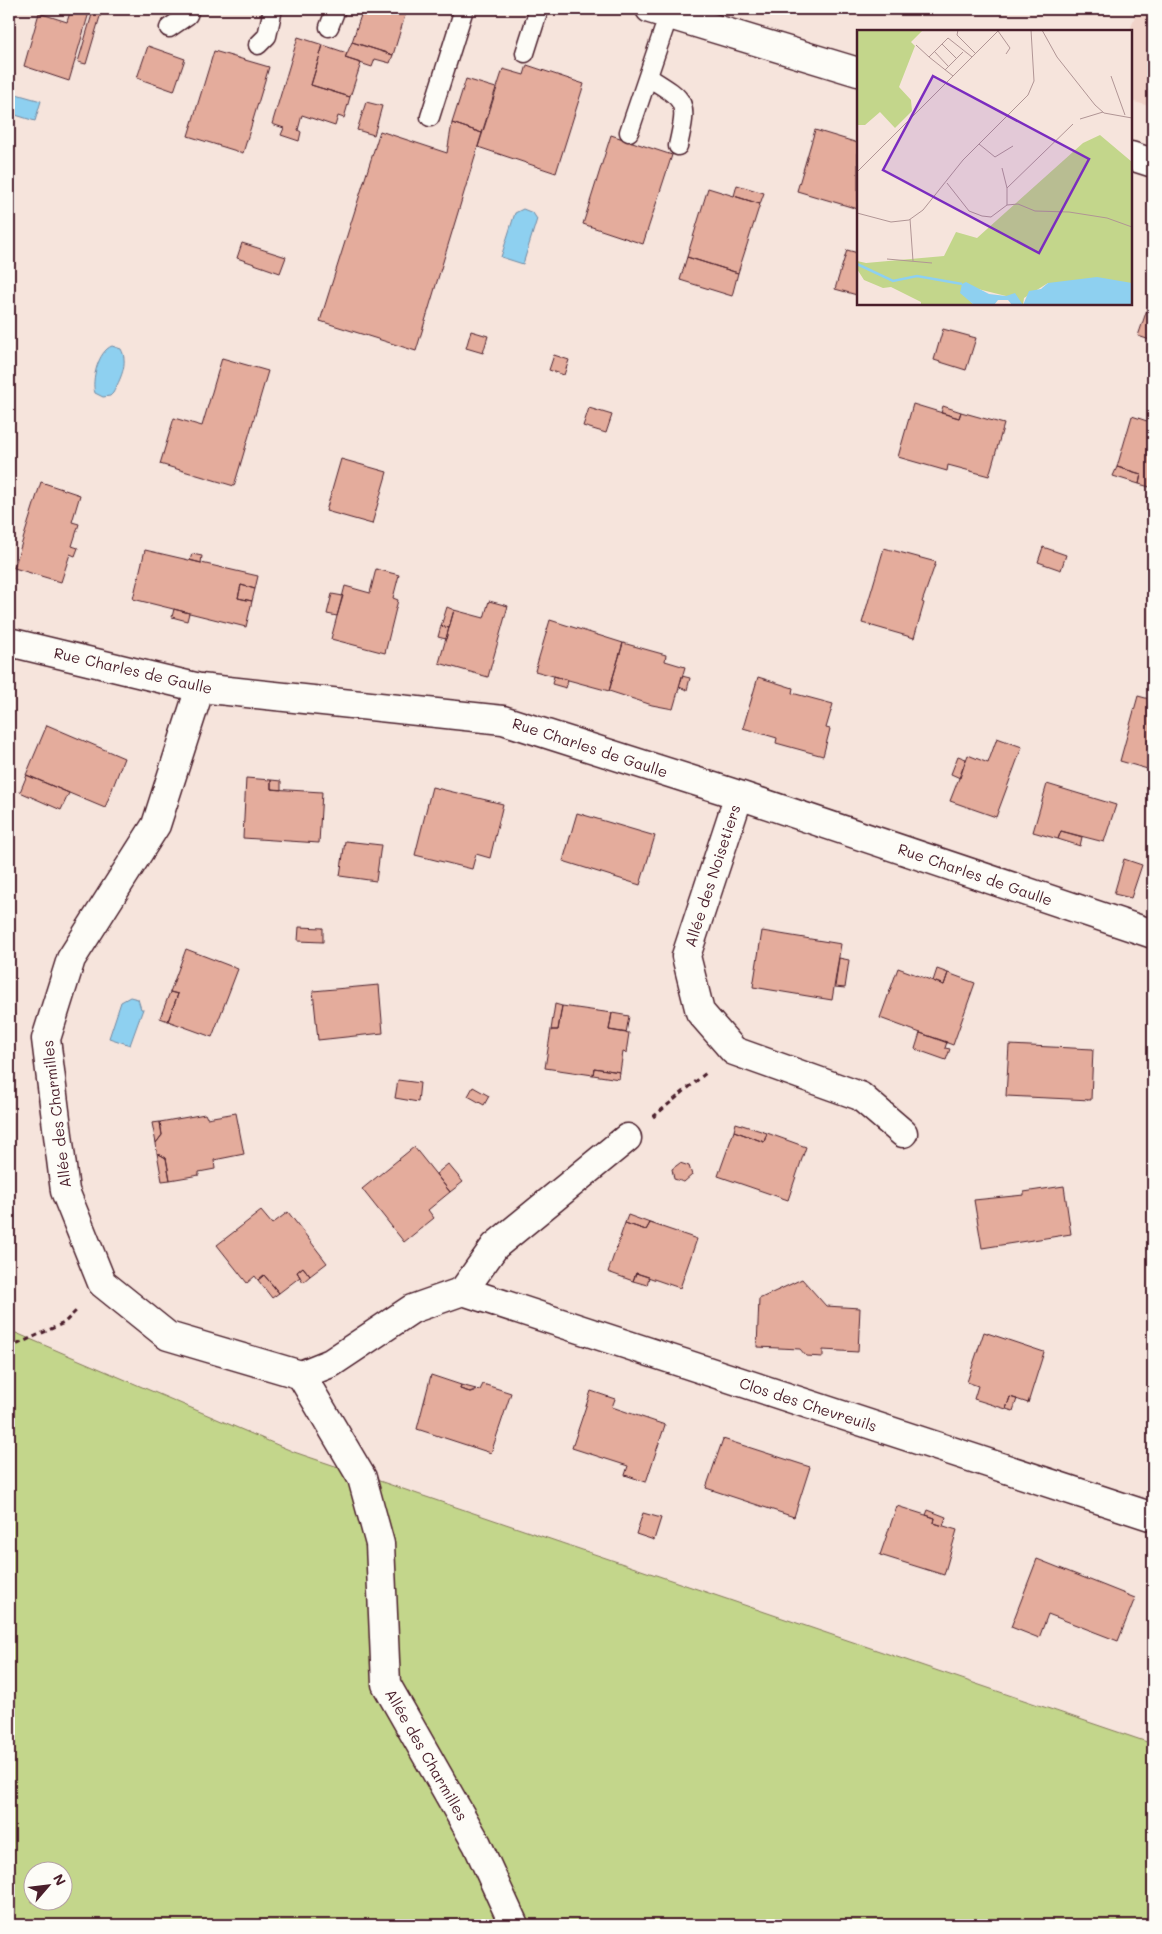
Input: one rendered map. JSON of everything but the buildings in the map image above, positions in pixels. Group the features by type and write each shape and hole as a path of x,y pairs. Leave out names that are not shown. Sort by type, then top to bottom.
{"street":[{"path":"659,12 857,72"},
{"path":"1132,156 1153,163"},
{"name":"Rue Charles de Gaulle","path":"9,642 200,688 503,720 739,795 1153,934"},
{"name":"Allée des Charmilles","path":"200,688 156,825 71,959 46,1039 65,1192 102,1283 168,1336 301,1375 362,1478 365,1487 380,1544 386,1684 477,1844 514,1925"},
{"name":"Allée des Noisetiers","path":"739,795 686,956 700,1012 734,1051 860,1096 903,1133"},
{"path":"301,1375 331,1363 412,1309 463,1291 495,1246 628,1138"},
{"name":"Clos des Chevreuils","path":"463,1291 1153,1517"}],"lane":[{"path":"169,28 188,15 190,9"},
{"path":"258,45 267,36 273,9"},
{"path":"329,27 336,9"},
{"path":"430,117 464,9"},
{"path":"525,53 539,9"},
{"path":"629,132 648,76 659,12"},
{"path":"648,76 678,95 685,115 678,146"}],"path":[{"path":"628,1138 734,1051"},
{"path":"9,1348 64,1323 102,1283"}],"shaded area":[{"path":"1137,9 1153,9 1153,107 1132,101 1132,30 1130,30"}],"green space":[{"path":"9,1330 294,1452 1153,1744 1153,1925 9,1925"}],"water":[{"path":"9,92 41,101 35,121 9,113"},
{"path":"523,209 533,213 537,219 523,264 501,257 515,213"},
{"path":"112,346 121,349 124,366 113,393 110,396 103,397 95,393 95,374 99,360 107,349"},
{"path":"130,997 138,999 141,1009 143,1009 130,1045 109,1038 121,1002"}]}
